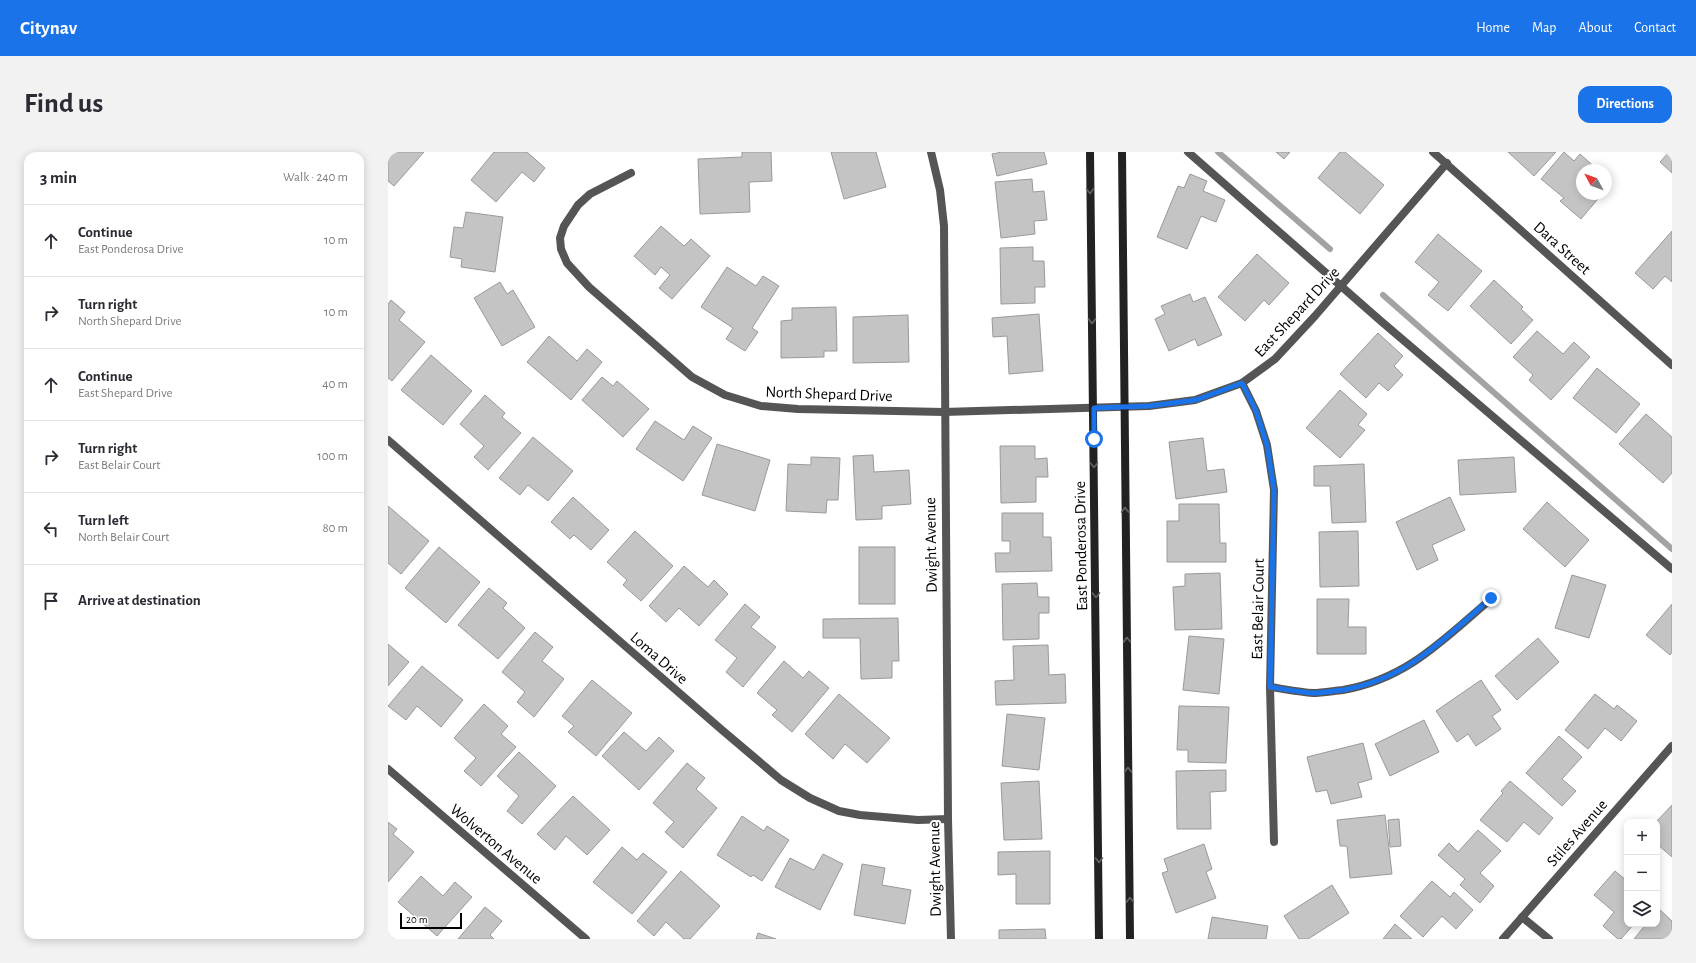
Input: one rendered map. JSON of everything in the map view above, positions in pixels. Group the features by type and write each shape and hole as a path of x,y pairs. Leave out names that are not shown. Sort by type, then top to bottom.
{"main road":[{"name":"East Ponderosa Drive","path":"1090,152 1099,939"},
{"path":"1122,152 1130,939"}],"street":[{"name":"Dwight Avenue","path":"931,152 940,190 944,226 944,412 948,819 951,939"},
{"path":"1188,152 1341,286 1672,569"},
{"name":"Dara Street","path":"1433,152 1672,365"},
{"name":"East Shepard Drive","path":"1124,407 1196,400 1242,383 1261,370 1274,359 1315,316 1447,163"},
{"name":"North Shepard Drive","path":"632,173 590,194 578,205 564,226 560,238 561,249 570,267 589,287 692,376 725,395 760,406 798,409 944,412 1124,407"},
{"name":"East Belair Court","path":"1242,383 1258,418 1267,445 1274,490 1270,687 1274,842"},
{"name":"Loma Drive","path":"388,440 781,780 810,798 840,811 860,815 918,820 948,819"},
{"path":"1270,687 1314,693 1354,688 1374,682 1412,664 1428,653 1491,598"},
{"name":"Stiles Avenue","path":"1503,939 1672,746"},
{"name":"Wolverton Avenue","path":"388,769 586,939"},
{"path":"1522,917 1548,939"}],"building":[{"path":"388,152 424,152 394,186 388,181"},
{"path":"494,152 527,152 545,168 534,182 522,172 496,202 471,180"},
{"path":"742,152 771,152 772,181 749,182 750,212 700,214 698,159 742,157"},
{"path":"831,152 876,152 886,187 844,199"},
{"path":"1002,152 1044,152 1047,164 997,176 992,154"},
{"path":"1276,152 1290,152 1284,159"},
{"path":"1340,152 1345,152 1384,185 1360,214 1318,178"},
{"path":"1508,152 1556,152 1534,176"},
{"path":"1564,152 1574,161 1580,154 1591,164 1576,164 1576,200 1597,200 1581,219 1560,201 1564,198 1541,179"},
{"path":"1669,152 1672,152 1672,173 1660,162"},
{"path":"1190,174 1207,181 1203,191 1225,200 1216,222 1201,216 1187,249 1157,237 1178,186 1184,188"},
{"path":"1032,179 1033,192 1044,191 1047,220 1034,221 1035,234 1001,238 995,182"},
{"path":"466,212 503,217 495,272 461,267 462,259 450,257 454,227 463,228"},
{"path":"661,226 684,246 691,239 710,256 672,299 659,288 670,275 661,267 655,275 634,256"},
{"path":"1672,231 1672,282 1665,276 1653,289 1635,273"},
{"path":"1438,234 1482,271 1448,311 1428,295 1439,282 1415,262"},
{"path":"1033,247 1033,261 1044,261 1045,287 1035,287 1035,303 1001,304 1000,248"},
{"path":"1257,254 1289,283 1269,305 1264,300 1245,321 1218,297"},
{"path":"727,267 756,286 763,276 779,286 752,328 758,332 745,351 726,339 733,328 701,307"},
{"path":"1494,280 1523,307 1521,309 1533,320 1511,344 1470,306"},
{"path":"500,282 507,294 513,290 535,327 502,346 474,298"},
{"path":"1190,294 1193,302 1205,297 1222,335 1198,346 1195,339 1169,351 1155,319 1165,314 1161,306"},
{"path":"391,300 405,312 399,320 425,342 392,381 388,378 388,304"},
{"path":"836,307 837,351 824,351 824,357 781,358 781,321 792,320 792,308"},
{"path":"1039,314 1043,371 1009,374 1007,336 993,337 992,318"},
{"path":"908,315 909,362 853,363 853,317"},
{"path":"1537,331 1563,354 1574,342 1590,357 1551,400 1529,380 1533,375 1513,357"},
{"path":"1378,333 1403,356 1394,366 1403,375 1388,391 1379,383 1366,398 1340,374"},
{"path":"549,336 577,361 587,349 602,362 571,400 527,362"},
{"path":"431,355 472,391 443,425 401,390"},
{"path":"1597,368 1640,404 1616,433 1573,398"},
{"path":"602,377 613,386 617,381 649,409 623,437 582,400"},
{"path":"1340,390 1367,414 1358,425 1365,430 1340,458 1306,428"},
{"path":"485,395 505,413 502,417 521,433 488,470 474,457 484,446 460,424"},
{"path":"1646,414 1672,437 1672,473 1663,483 1619,444"},
{"path":"655,421 684,440 693,426 712,438 683,481 636,449"},
{"path":"533,437 573,471 548,501 528,485 520,495 499,478"},
{"path":"1203,438 1207,471 1224,469 1227,492 1176,499 1169,442"},
{"path":"717,444 770,460 755,511 702,495"},
{"path":"1000,446 1035,446 1035,459 1047,458 1048,477 1036,477 1036,502 1001,503"},
{"path":"873,455 874,472 909,470 911,504 882,506 882,519 856,520 853,456"},
{"path":"811,457 840,458 838,500 827,500 826,513 786,511 788,464 811,465"},
{"path":"1514,457 1516,492 1460,495 1458,460"},
{"path":"1364,464 1366,522 1332,523 1330,486 1314,486 1314,466"},
{"path":"573,497 609,530 591,550 574,535 570,539 551,522"},
{"path":"1450,497 1465,530 1432,545 1438,560 1417,570 1396,522"},
{"path":"1547,502 1589,540 1565,567 1523,529"},
{"path":"1179,504 1219,504 1220,543 1226,543 1226,562 1167,562 1167,521 1179,521"},
{"path":"388,506 429,541 401,574 388,563"},
{"path":"1002,513 1043,513 1043,537 1051,537 1052,571 996,572 995,553 1010,553 1010,541 1002,541"},
{"path":"635,531 673,566 641,601 623,585 627,580 607,562"},
{"path":"1358,531 1359,586 1320,587 1319,532"},
{"path":"439,547 480,582 446,623 405,588"},
{"path":"859,547 895,547 895,604 859,604"},
{"path":"684,566 708,587 714,580 728,594 699,626 679,608 666,622 649,606"},
{"path":"1220,573 1222,629 1175,630 1173,587 1185,586 1185,574"},
{"path":"1572,575 1606,585 1589,638 1555,628"},
{"path":"1037,583 1038,597 1049,597 1049,613 1039,613 1039,639 1003,640 1002,584"},
{"path":"489,588 507,603 503,608 525,628 498,659 458,625"},
{"path":"1317,599 1349,599 1348,627 1366,627 1366,654 1317,654"},
{"path":"745,604 760,617 751,627 776,647 743,687 726,672 737,658 715,640"},
{"path":"1672,604 1672,652 1670,655 1646,635"},
{"path":"898,618 899,661 892,661 892,678 861,679 860,638 823,638 823,619"},
{"path":"535,632 553,647 542,661 564,679 534,717 517,702 525,692 502,672"},
{"path":"1189,636 1224,639 1219,694 1183,690"},
{"path":"1538,638 1559,662 1517,700 1495,676"},
{"path":"388,644 409,662 388,686"},
{"path":"1048,645 1049,675 1065,674 1066,703 996,705 995,681 1014,680 1013,646"},
{"path":"784,661 803,678 809,671 829,688 792,732 772,715 777,710 757,693"},
{"path":"422,666 463,700 441,727 417,706 406,720 388,706"},
{"path":"592,680 632,713 596,756 568,732 574,726 562,716"},
{"path":"1481,680 1501,710 1492,716 1501,729 1476,746 1468,734 1457,742 1436,711"},
{"path":"839,694 890,738 867,763 845,744 833,759 805,734"},
{"path":"1595,694 1614,709 1617,705 1637,721 1621,741 1605,728 1588,749 1565,730"},
{"path":"484,704 508,726 501,734 516,747 481,786 464,771 476,758 454,738"},
{"path":"1179,706 1229,707 1226,763 1188,762 1188,750 1177,750"},
{"path":"1007,714 1045,718 1039,770 1002,766"},
{"path":"1424,720 1439,752 1390,776 1375,744"},
{"path":"624,732 646,751 659,737 674,751 639,790 602,756"},
{"path":"1559,736 1582,757 1562,779 1576,791 1562,806 1526,773"},
{"path":"1363,743 1372,779 1358,783 1362,797 1331,804 1327,790 1316,792 1307,757"},
{"path":"519,752 556,786 522,824 507,811 519,796 497,776"},
{"path":"687,763 705,778 696,789 717,808 683,848 665,832 674,822 653,803"},
{"path":"1226,770 1226,791 1210,792 1211,829 1177,829 1176,771"},
{"path":"1039,781 1042,839 1004,840 1001,783"},
{"path":"1510,781 1553,818 1539,835 1524,822 1507,842 1480,820 1503,793 1501,791"},
{"path":"573,796 610,830 587,855 566,836 555,850 537,834"},
{"path":"1672,805 1672,857 1660,847 1659,819"},
{"path":"1385,815 1392,874 1350,878 1347,846 1340,846 1337,820"},
{"path":"742,816 764,831 767,826 789,840 762,881 753,875 751,877 717,855"},
{"path":"1399,819 1401,846 1390,847 1388,820"},
{"path":"388,822 397,829 393,834 414,852 388,882"},
{"path":"1478,830 1501,851 1480,873 1494,886 1480,903 1460,885 1465,879 1438,855 1449,843 1458,852"},
{"path":"1204,844 1212,869 1206,872 1216,898 1176,913 1162,873 1168,871 1164,859"},
{"path":"622,847 637,860 643,853 667,872 632,914 593,882"},
{"path":"1050,851 1050,904 1016,904 1016,874 998,875 998,852"},
{"path":"823,854 843,864 820,910 775,887 790,858 814,870"},
{"path":"862,864 885,868 882,885 911,890 905,924 854,915"},
{"path":"681,871 720,906 690,939 684,939 666,922 654,936 637,921"},
{"path":"1615,871 1624,878 1624,927 1631,927 1621,939 1618,939 1603,926 1614,912 1594,895"},
{"path":"421,876 443,896 455,882 472,897 437,936 398,902"},
{"path":"1432,881 1450,897 1454,892 1473,910 1456,929 1442,916 1423,937 1400,916"},
{"path":"1332,885 1349,913 1308,939 1299,939 1284,916"},
{"path":"485,907 502,921 490,935 494,939 458,939"},
{"path":"1660,910 1672,921 1672,939 1634,939 1644,927 1660,927"},
{"path":"1212,917 1268,926 1266,939 1208,939"},
{"path":"1395,924 1412,939 1383,939"},
{"path":"1045,929 1046,939 999,939 999,930"},
{"path":"758,933 776,939 756,939"}],"waterway":[{"path":"1218,152 1330,249"},
{"path":"1383,295 1672,549"}],"route":[{"path":"1094,439 1094,408 1149,406 1196,400 1242,383 1256,411 1267,445 1274,490 1270,687 1314,693 1354,688 1374,682 1412,664 1428,653 1491,598"}]}
